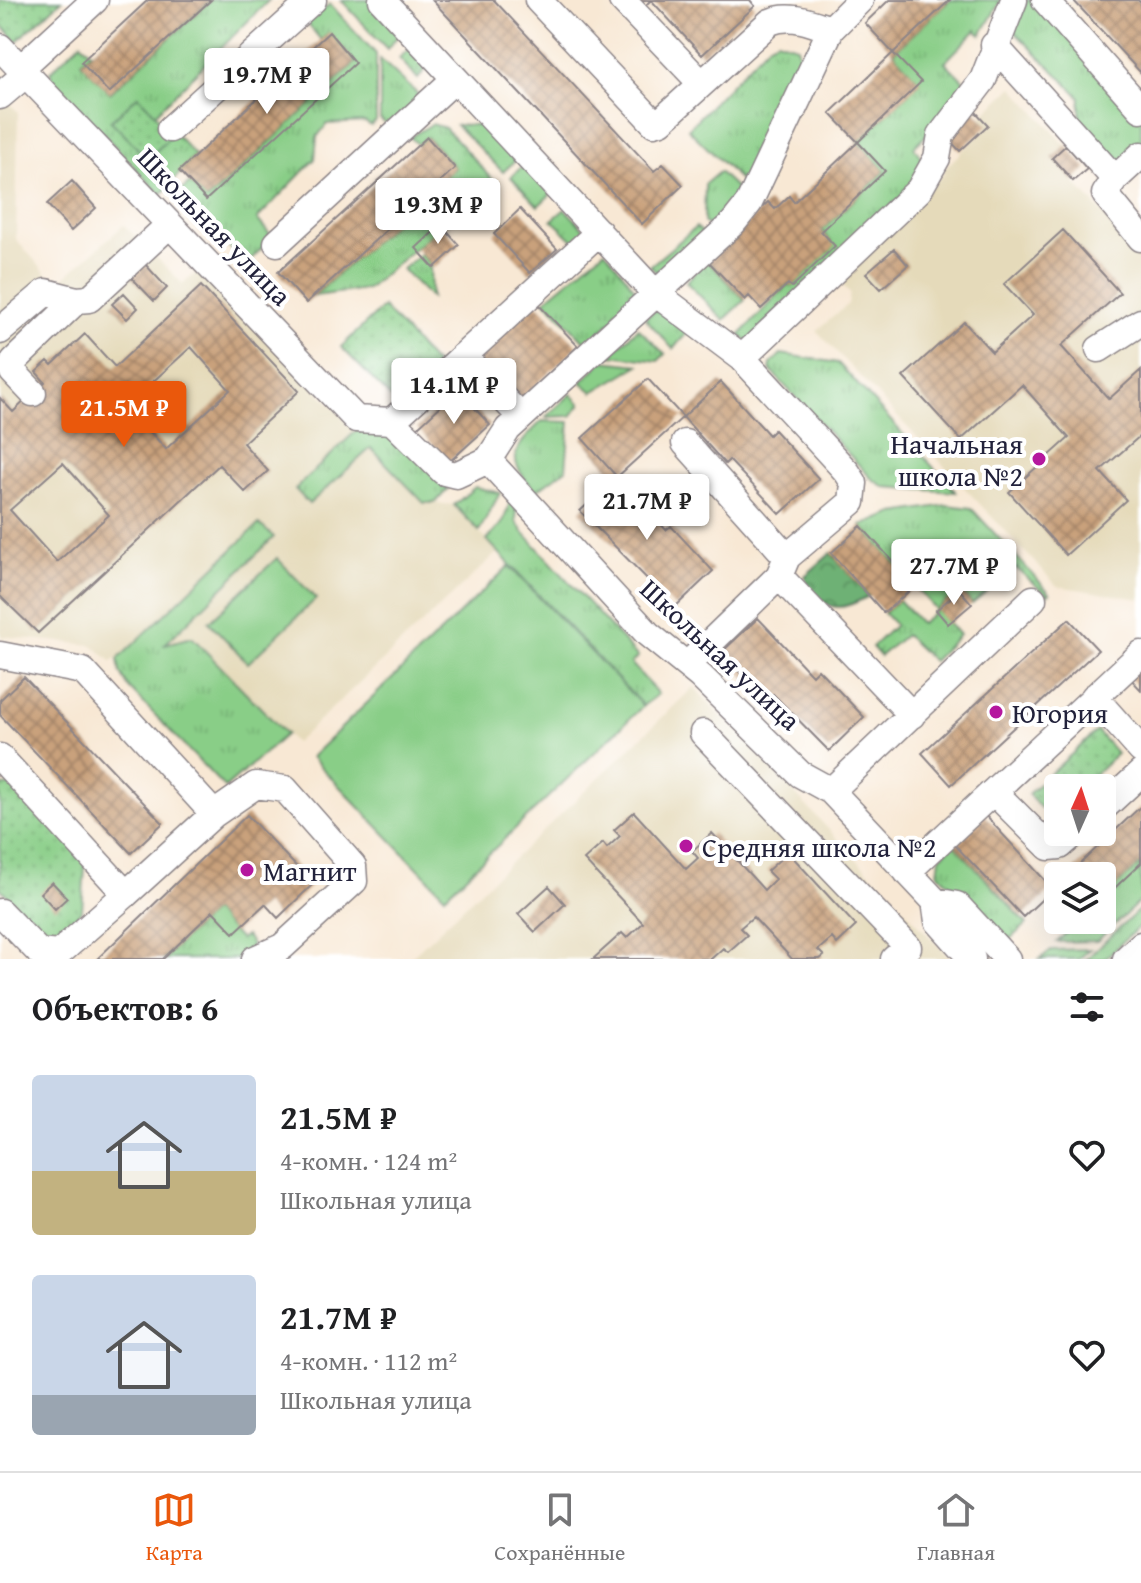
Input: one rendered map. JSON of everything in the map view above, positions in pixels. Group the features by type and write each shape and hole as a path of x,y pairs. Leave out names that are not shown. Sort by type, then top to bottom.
{"street":[{"path":"0,96 95,0"},
{"path":"170,129 313,0"},
{"path":"382,0 654,292 742,358 854,483 852,502 783,566 687,665"},
{"path":"538,0 648,120 661,121 770,22 780,17 831,29"},
{"path":"622,0 701,83"},
{"path":"599,232 392,421 444,472 456,475 488,460 508,429 654,292 733,223 749,203 831,29 860,0"},
{"path":"742,358 919,190 937,158 941,135 983,80 1014,0"},
{"path":"1045,0 1141,109"},
{"path":"994,45 1115,179"},
{"name":"Школьная улица","path":"0,47 356,419 392,421"},
{"path":"277,243 455,79"},
{"path":"1141,155 1107,188 1109,202 1141,238"},
{"path":"0,331 46,292 77,300 89,299 169,225"},
{"path":"33,393 13,372 14,361 77,300"},
{"path":"1099,349 1141,322"},
{"path":"463,356 521,417"},
{"path":"685,443 783,566 912,715"},
{"name":"Школьная улица","path":"488,460 648,634 687,665 800,774 831,791 907,872 972,959"},
{"path":"831,791 1033,599"},
{"path":"907,872 1141,654"},
{"path":"0,655 83,671 214,814"},
{"path":"1094,697 1141,750"},
{"path":"703,733 901,953 936,911 957,905 1007,959"},
{"path":"0,757 126,894"},
{"path":"1116,796 1141,773"},
{"path":"0,912 39,952 58,954 214,814 256,785 285,789 353,866 354,881 288,953 255,959"},
{"path":"994,792 1044,842"},
{"path":"1126,959 1141,945"}],"shaded area":[{"name":"Начальная школа №2","path":"1013,87 1087,169 1074,182 1141,254 1141,599 1057,586 817,331 848,304 850,293 836,278 945,173 943,170 988,126 981,117"},
{"path":"0,94 18,112 16,239 56,285 124,225 183,284 202,268 423,502 454,505 498,552 295,743 192,637 111,661 93,645 0,636"},
{"name":"Средняя школа №2","path":"694,687 951,959 409,959"}],"green space":[{"path":"0,0 62,0 17,41 0,24"},
{"path":"211,0 269,0 154,115 138,96 111,121 174,133 195,155 161,195 53,81 50,72 81,42 91,52 81,62 110,93"},
{"path":"341,0 369,0 397,30 397,37 387,49"},
{"path":"950,0 1001,0 981,35 976,30 945,62 967,84 960,103 914,147 929,169 750,345 740,335 788,284 792,287 834,246 822,230 885,171 858,142 920,82 893,53"},
{"path":"1027,0 1036,0 1141,113 1141,149 1123,166 1080,119 1080,97 1014,31"},
{"path":"330,4 376,54 376,121 371,126 365,122 327,124 317,137 315,159 257,219 272,237 246,265 179,192 190,183 207,200 355,63 329,33 321,40 307,23"},
{"path":"777,40 797,46 802,66 742,182 688,129 769,44"},
{"path":"408,50 416,50 427,62 427,68 418,79 399,58"},
{"path":"380,59 423,99 390,128 380,119"},
{"path":"138,96 174,133 148,159 111,121"},
{"path":"432,124 445,128 494,181 367,289 314,296 455,168 427,137 418,145 410,137"},
{"path":"456,125 488,125 515,161 503,172"},
{"path":"524,165 552,193 538,206 511,177"},
{"path":"719,172 737,189 713,230 704,222 705,184"},
{"path":"565,209 587,232 579,246 552,220"},
{"path":"696,227 707,236 664,280 650,266"},
{"path":"605,250 638,293 588,345 545,300"},
{"path":"421,254 430,264 431,298 402,269"},
{"path":"707,260 745,300 724,320 686,282"},
{"path":"661,306 687,333 673,349 645,318"},
{"path":"383,307 436,365 396,403 341,347"},
{"path":"638,328 665,354 658,361 610,355"},
{"path":"781,354 838,363 956,492 884,487 871,478 770,370 771,364"},
{"path":"603,361 639,365 593,392 581,382"},
{"path":"571,394 581,404 571,416 546,417"},
{"path":"542,421 570,422 566,469 536,491 519,470 516,454"},
{"path":"356,431 394,433 448,489 435,503 424,503 371,448 309,504 295,489"},
{"path":"475,487 500,493 479,531 454,505"},
{"path":"511,499 517,503 516,521 523,532 638,657 631,663 658,694 643,706 487,540 503,522"},
{"path":"947,505 971,508 1050,593 1047,595 1016,568 972,604 960,590 937,609 959,635 933,661 905,635 880,656 872,647 895,625 884,613 899,600 921,624 936,610 861,526 894,513"},
{"path":"259,524 274,537 165,644 192,637 286,734 225,788 129,688 120,672 118,659"},
{"path":"831,553 869,596 850,605 836,607 807,590 805,576"},
{"path":"277,558 316,599 248,663 209,622"},
{"path":"509,566 643,706 445,896 311,757"},
{"path":"1097,731 1117,754 1095,774 1050,774"},
{"path":"1044,779 1044,812 1028,794"},
{"path":"20,785 86,854 82,910 55,936 47,935 0,888 0,786"},
{"path":"954,844 1027,924 1009,940 938,873 940,857"},
{"path":"1141,863 1141,900 1116,923 1116,887"},
{"path":"1141,908 1141,925 1104,959 1086,959 1116,934"},
{"path":"213,911 240,940 246,936 252,945 236,959 163,959"},
{"path":"1065,934 1105,934 1097,941 1057,942"},
{"path":"1090,949 1079,959 1040,959 1051,950"}],"building":[{"path":"148,0 211,0 109,93 81,62"},
{"path":"432,0 494,0 654,171 663,164 683,185 642,224"},
{"path":"632,0 651,0 641,10"},
{"path":"651,0 750,0 755,6 702,55"},
{"path":"889,0 950,0 893,53 865,23"},
{"path":"1073,0 1138,0 1141,3 1141,73"},
{"path":"329,32 355,63 206,200 179,171"},
{"path":"893,53 921,82 858,142 830,113"},
{"path":"974,110 988,125 960,151 946,136"},
{"path":"427,137 455,168 306,303 278,272"},
{"path":"858,142 885,171 821,231 835,246 792,287 788,284 761,309 749,296 745,300 707,260 768,202 775,209 789,196 794,202"},
{"path":"1066,145 1087,169 1073,181 1052,158"},
{"path":"72,181 96,208 71,231 47,204"},
{"path":"520,209 557,249 530,273 494,234"},
{"path":"441,225 459,245 434,268 416,248"},
{"path":"1063,230 1120,293 1061,346 1109,399 1141,370 1141,435 1100,471 1126,500 1066,555 1009,492 1069,438 1022,385 961,440 903,377 964,322 992,352 1033,315 1004,284"},
{"path":"894,249 908,265 881,289 866,273"},
{"path":"145,264 167,288 154,301 131,277"},
{"path":"201,286 299,391 243,443 268,471 245,492 219,465 38,633 0,596 0,398 13,412 45,382 36,372 48,361 52,365 85,334 115,367","holes":["191,347 230,390 166,449 126,406","63,463 109,515 57,562 10,510"]},
{"path":"124,293 138,308 127,319 112,304"},
{"path":"536,302 578,346 517,403 476,359"},
{"path":"648,379 683,417 617,477 582,438"},
{"path":"721,382 769,435 774,430 819,479 780,514 729,460 725,464 683,417"},
{"path":"458,390 490,425 449,462 417,428"},
{"path":"617,477 666,530 671,526 713,571 675,607 580,511"},
{"path":"861,526 915,586 884,613 831,553"},
{"path":"960,590 972,604 948,624 936,610"},
{"path":"758,618 812,675 818,669 864,717 829,751 773,694 767,700 721,653"},
{"path":"1069,619 1098,650 951,785 922,753"},
{"path":"1141,666 1141,690 1129,677"},
{"path":"24,677 163,823 131,853 0,715 0,700"},
{"path":"1141,806 1141,863 1116,887 1116,862 1082,862 1099,846 1116,846 1116,830"},
{"path":"634,812 686,869 698,858 692,851 712,833 764,890 775,879 767,871 788,852 856,926 837,944 832,938 818,950 824,956 820,959 792,959 753,917 740,928 747,935 728,952 723,948 711,959 593,959 622,933 627,938 643,923 584,860 603,843 607,848 620,836 614,830"},
{"path":"247,815 313,884 278,918 265,904 234,933 213,911 163,959 97,959"},
{"path":"985,815 1044,879 1044,897 1023,917 954,844"},
{"path":"52,882 67,898 55,909 40,893"},
{"path":"549,886 565,904 535,932 518,914"}],"place":[{"name":"Начальная школа №2","path":"1039,459"},
{"name":"Югория","path":"996,712"},
{"name":"Средняя школа №2","path":"686,846"},
{"name":"Магнит","path":"247,870"}]}
